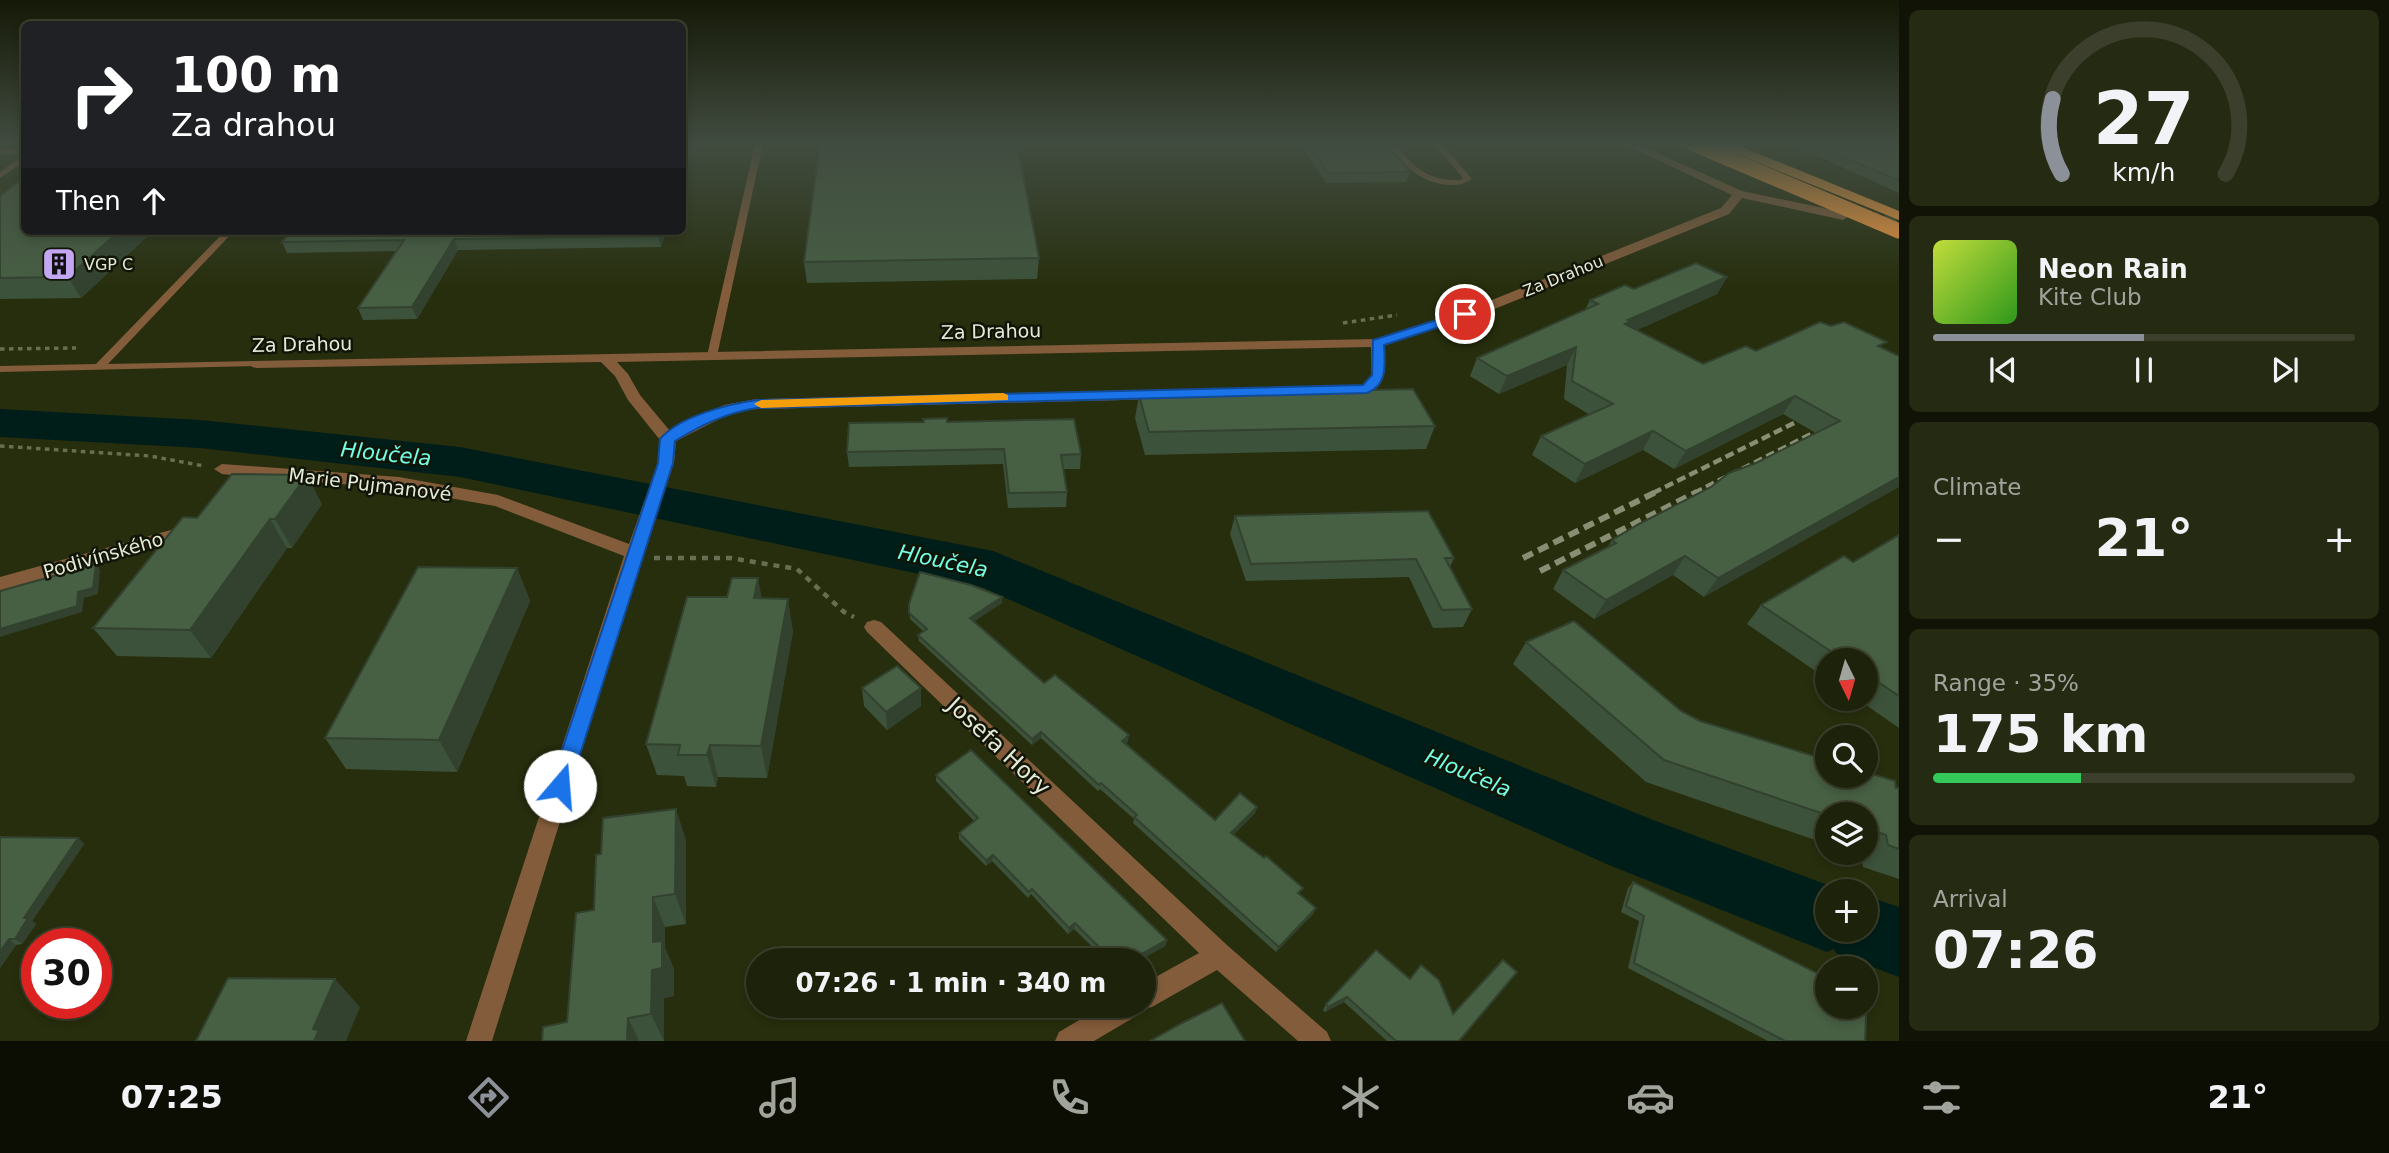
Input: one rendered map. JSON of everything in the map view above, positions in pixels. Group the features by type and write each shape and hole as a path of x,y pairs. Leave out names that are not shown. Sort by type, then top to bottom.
{"highway":[{"path":"1808,193 1899,231"},
{"path":"1843,193 1899,216"}],"street":[{"path":"1736,193 1843,216"},
{"name":"Za Drahou","path":"257,364 1378,343 1487,307 1725,211 1739,194"},
{"path":"668,439 729,408 798,402 1367,389 1378,376 1378,343"},
{"path":"479,1041 634,555 666,463 668,439 633,397 621,374 605,358"},
{"name":"Marie Pujmanové","path":"222,469 399,483 498,501 634,555"},
{"path":"240,490 256,472"},
{"name":"Podivínského","path":"0,584 206,526"},
{"name":"Josefa Hory","path":"874,627 1219,955 1318,1041"},
{"path":"1156,991 1219,955"},
{"path":"1068,1041 1108,1018"}],"lane":[{"path":"712,356 748,193"},
{"path":"99,367 226,235"},
{"name":"Za Drahou","path":"0,369 257,364"}],"path":[{"path":"0,349 78,348"},
{"path":"0,446 150,456 222,469"},
{"path":"634,555 730,558 797,569 844,612 874,627"}],"building":[{"path":"4,193 21,193 21,235 115,235 68,277 0,278 0,196"},
{"path":"813,193 1026,193 1039,258 804,262"},
{"path":"288,235 658,235 454,239 412,307 358,308 404,240 282,242"},
{"path":"1696,263 1727,277 1628,320 1631,321 1625,324 1703,364 1746,346 1756,351 1820,322 1831,326 1844,322 1887,342 1878,346 1899,356 1899,477 1718,578 1685,556 1606,600 1563,570 1616,543 1612,540 1711,487 1729,473 1756,463 1840,421 1795,396 1686,451 1653,431 1585,464 1541,436 1613,404 1572,381 1576,347 1507,376 1477,358 1598,304 1590,300 1625,285 1634,289"},
{"path":"1413,389 1435,426 1149,432 1139,395"},
{"path":"947,418 947,422 1074,419 1081,454 1061,455 1067,492 1009,493 1004,449 847,452 849,423 924,422 923,419"},
{"path":"232,474 307,475 275,519 270,519 190,630 93,628 183,517 197,518"},
{"path":"1428,511 1454,558 1445,558 1472,609 1442,610 1416,559 1251,564 1235,516"},
{"path":"1899,535 1899,696 1878,682 1878,648 1826,648 1761,605 1844,556 1853,562"},
{"path":"96,564 93,588 78,592 77,606 0,629 0,591"},
{"path":"418,567 517,568 439,740 325,738"},
{"path":"920,572 971,585 1002,597 970,618 1044,683 1055,675 1129,735 1122,741 1215,820 1240,793 1257,807 1231,833 1264,858 1266,856 1303,888 1298,893 1316,908 1279,947 1134,817 1137,815 1101,783 1099,785 1041,732 1032,739 918,635 927,629 909,613 909,604"},
{"path":"732,578 758,578 754,598 788,599 761,746 710,745 707,755 678,755 680,745 646,744 687,597 727,597"},
{"path":"1574,621 1681,711 1700,721 1815,756 1815,788 1878,788 1878,776 1895,781 1896,788 1899,788 1899,849 1888,845 1886,835 1878,832 1878,802 1815,802 1815,811 1664,760 1526,642"},
{"path":"897,666 921,688 886,712 862,688"},
{"path":"971,750 1167,940 1153,948 1100,948 1075,923 1069,928 1032,889 1029,892 993,855 986,860 959,833 978,818 936,775"},
{"path":"676,809 675,894 653,897 653,942 662,941 662,968 652,970 651,1014 628,1018 627,1041 542,1041 543,1027 567,1022 576,913 594,910 596,855 601,854 603,818"},
{"path":"0,837 78,838 24,918 28,918 15,939 9,939 0,952"},
{"path":"1633,882 1815,972 1815,1019 1866,1019 1865,1041 1785,1041 1634,963 1644,916 1626,906"},
{"path":"1376,950 1410,979 1421,965 1439,980 1453,1014 1503,960 1517,972 1459,1041 1396,1041 1347,997 1328,1007 1326,1004"},
{"path":"228,978 335,979 313,1029 319,1030 314,1041 196,1041"},
{"path":"1222,1003 1245,1041 1150,1041 1182,1023"}],"waterway":[{"name":"Hloučela","path":"0,423 200,434 460,462 993,570 1633,843 1815,913"},
{"name":"Hloučela","path":"1878,935 1899,942"}],"tunnel":[{"path":"1867,218 1899,219"}],"railway":[{"path":"1653,493 1814,413"},
{"path":"1694,493 1833,423"},
{"path":"1523,558 1656,492"},
{"path":"1540,571 1697,492"}],"slow traffic":[{"path":"761,404 1003,397"}],"place":[{"name":"VGP C","path":"59,264"}],"route":[{"path":"560,786 666,463 668,439 691,425 729,408 757,404 1367,389 1378,376 1378,343 1465,314"}]}
